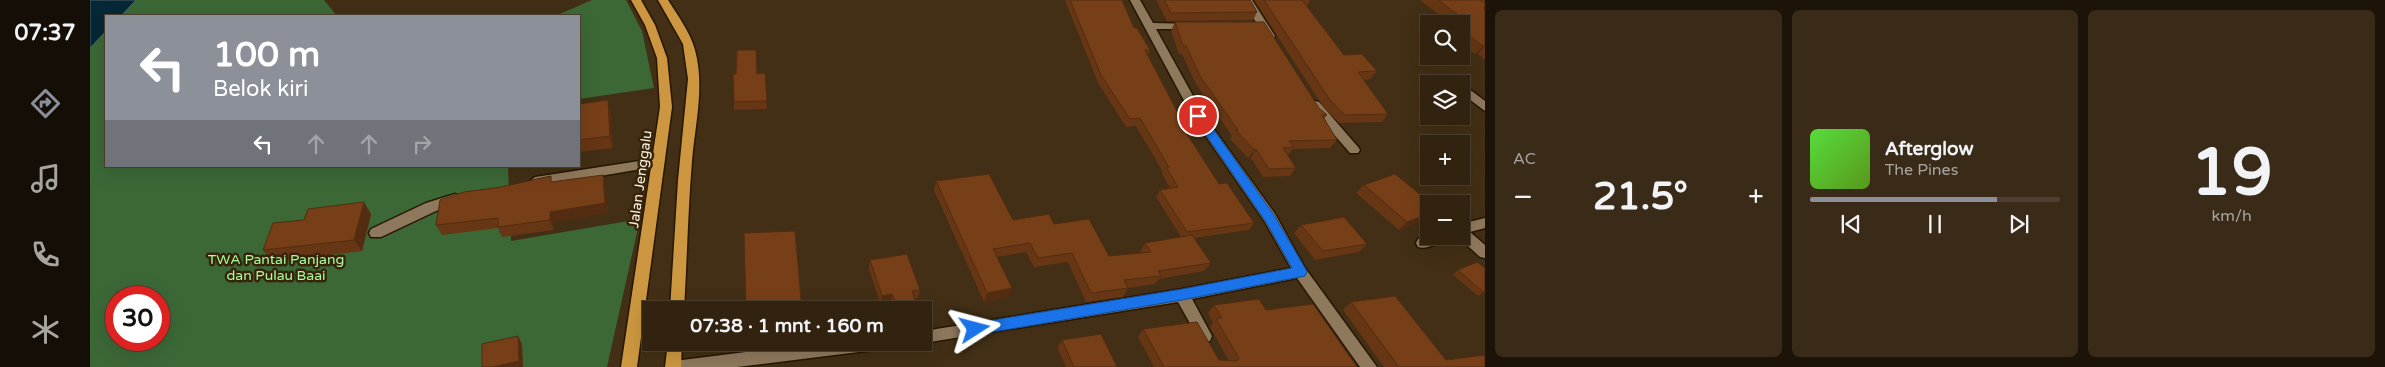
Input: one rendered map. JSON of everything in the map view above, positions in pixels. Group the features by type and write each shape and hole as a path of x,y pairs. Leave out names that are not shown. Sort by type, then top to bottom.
{"main road":[{"name":"Jalan Jenggalu","path":"629,367 666,107 662,58 650,25 636,0"},
{"path":"663,0 673,15 690,50 694,86 693,115 686,158 678,301"},
{"path":"673,367 674,351"}],"street":[{"path":"1136,0 1148,26 1198,116 1270,218 1289,249 1300,272 1369,367"},
{"path":"1247,0 1259,26 1279,49"},
{"path":"1148,26 1196,26"},
{"path":"1470,94 1485,107"},
{"path":"1309,96 1319,112 1354,150"},
{"path":"518,185 659,162"},
{"path":"376,233 431,207 467,195"},
{"path":"1470,227 1485,223"},
{"path":"1470,239 1485,253"},
{"path":"932,336 1182,295 1300,272"},
{"path":"1182,295 1213,351"},
{"path":"682,367 811,351"}],"green space":[{"name":"TWA Pantai Panjang dan Pulau Baai","path":"90,0 324,0 336,15 105,15 105,167 508,167 511,241 640,219 607,367 90,367"},
{"path":"592,0 626,0 642,31 654,88 580,99 580,15 557,15"}],"water":[{"path":"90,0 136,0 122,15 105,15 105,32 90,48"}],"building":[{"path":"1070,0 1122,0 1134,28 1137,28 1150,50 1145,50 1180,117 1193,134 1187,134 1219,184 1227,183 1254,223 1187,232 1160,190 1178,187 1166,167 1169,167 1140,118 1130,119 1101,75"},
{"path":"1164,0 1250,0 1257,12 1171,13"},
{"path":"1264,0 1302,0 1344,55 1362,54 1377,71 1358,72 1388,114 1345,115 1330,100"},
{"path":"1438,0 1480,0 1485,3 1483,8 1485,10 1485,45 1483,46 1470,37 1470,15 1458,15"},
{"path":"1175,22 1264,22 1319,108 1327,115 1322,115 1337,140 1289,141 1294,147 1283,148 1296,168 1269,169 1256,149 1254,150 1236,130 1238,130 1200,76 1186,46 1183,46"},
{"path":"737,50 756,50 757,74 765,73 767,101 734,102 733,74 736,74"},
{"path":"608,100 610,136 580,140 580,104"},
{"path":"989,174 1013,220 1049,214 1054,224 1089,219 1109,256 1151,252 1145,243 1192,235 1211,263 1158,271 1161,276 1124,280 1128,288 1091,293 1072,253 1038,258 1030,243 993,249 1012,288 987,293 936,181"},
{"path":"1395,174 1421,195 1420,217 1407,222 1364,185"},
{"path":"603,175 605,203 550,212 550,220 498,227 498,218 436,225 440,200 464,192 501,187 551,176 551,182"},
{"path":"364,202 354,240 263,250 273,223 304,220 308,209"},
{"path":"1344,217 1367,244 1323,251 1301,225"},
{"path":"795,231 801,301 746,301 744,233"},
{"path":"907,254 920,290 912,291 915,301 895,301 892,294 882,296 870,260"},
{"path":"1477,262 1485,268 1485,291 1483,292 1458,270"},
{"path":"1395,296 1446,360 1485,355 1485,367 1399,367 1351,302"},
{"path":"1259,299 1266,310 1313,304 1357,367 1164,367 1143,329 1197,322 1219,360 1237,361 1239,358 1216,319 1222,318 1214,305"},
{"path":"1101,334 1117,367 1074,367 1062,340"},
{"path":"518,336 519,361 493,367 482,367 482,344"}],"route":[{"path":"975,329 1182,295 1300,272 1289,249 1270,218 1198,116"}]}
